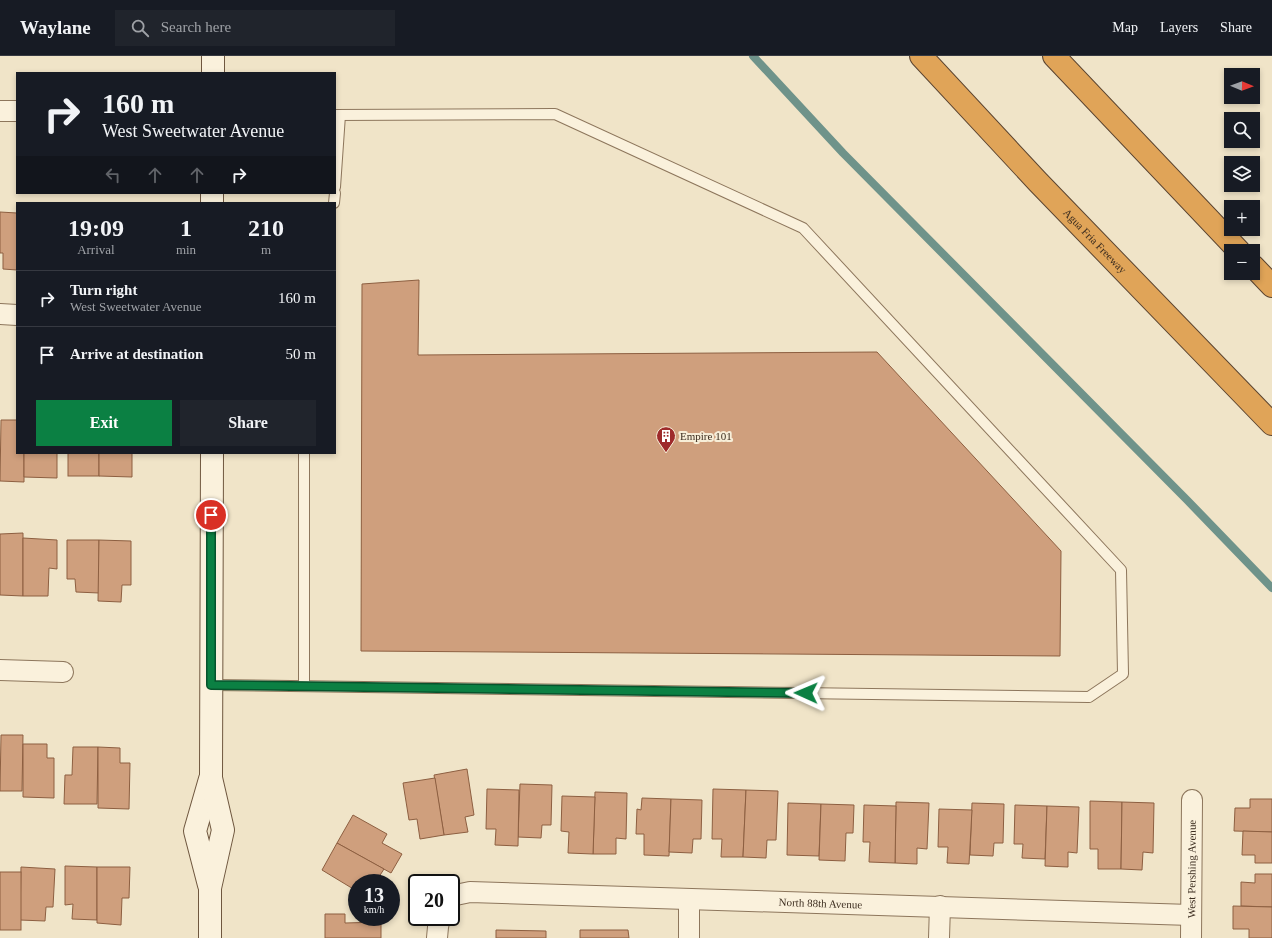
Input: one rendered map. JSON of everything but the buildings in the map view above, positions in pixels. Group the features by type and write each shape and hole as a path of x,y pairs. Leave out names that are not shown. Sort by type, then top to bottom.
{"highway":[{"name":"Agua Fria Freeway","path":"921,56 1038,182 1272,424"},
{"path":"1054,56 1065,64 1232,244"},
{"path":"1260,273 1272,286"}],"street":[{"path":"213,56 213,72"},
{"path":"0,111 16,111"},
{"path":"0,314 16,315"},
{"path":"210,938 210,888 195,831 210,778 212,454"},
{"path":"0,670 63,672"},
{"name":"West Pershing Avenue","path":"1190,938 1192,800"},
{"name":"North 88th Avenue","path":"460,894 470,892 1191,915"},
{"path":"689,900 689,938"},
{"path":"939,938 940,906"},
{"path":"437,938 439,926"}],"lane":[{"path":"211,685 1089,697 1123,674 1121,570 803,228 555,114 337,115 336,151"},
{"path":"304,454 304,686"}],"waterway":[{"path":"753,56 843,153 1187,500 1272,588"}],"place":[{"name":"Empire 101","path":"666,453"}],"route":[{"path":"211,515 211,685 806,693"}]}
